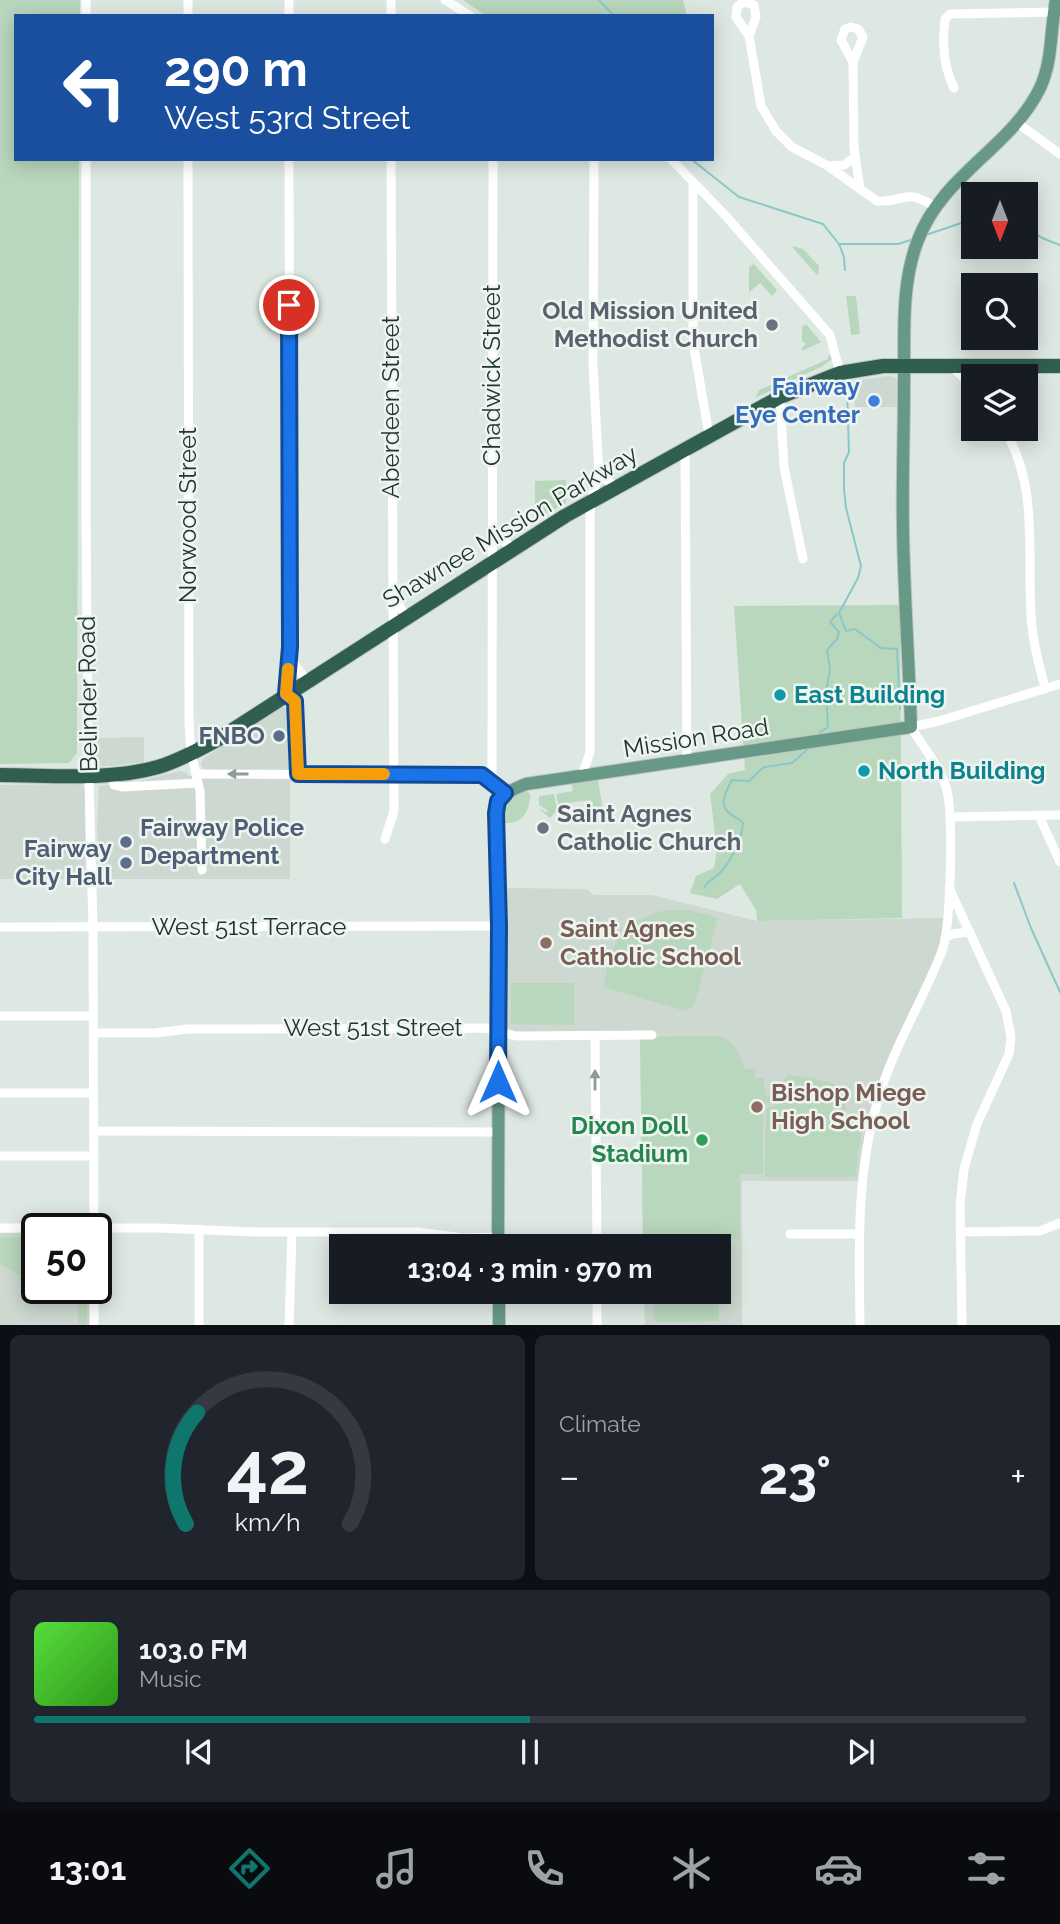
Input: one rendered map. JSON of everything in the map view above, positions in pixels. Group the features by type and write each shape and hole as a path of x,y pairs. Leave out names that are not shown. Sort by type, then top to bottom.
{"highway":[{"name":"Shawnee Mission Parkway","path":"0,775 113,775 160,766 191,753 217,740 493,560 615,487 780,397 840,373 905,366 961,367"},
{"name":"Shawnee Mission Parkway","path":"1038,368 1060,366"}],"main road":[{"path":"911,727 903,529 905,303 911,262 918,238 933,208 1032,102 1044,78 1051,49 1055,6"},
{"name":"Mission Road","path":"505,793 526,785 911,727"},
{"path":"498,1234 499,926 496,813 498,801 505,793"},
{"path":"499,1304 499,1325"}],"street":[{"path":"445,0 467,14"},
{"path":"954,88 948,76 944,52 945,19 950,14 1055,6"},
{"path":"749,36 757,93 768,121 792,147 828,166 877,201 909,195 919,197 933,208"},
{"path":"853,62 854,158 860,189"},
{"path":"1016,122 1060,154"},
{"path":"828,166 844,165 854,158"},
{"name":"Belinder Road","path":"86,161 86,525 93,927 94,1213"},
{"name":"Norwood Street","path":"188,161 189,709 191,753 197,779 202,870"},
{"path":"289,161 289,657 286,694 295,701 298,774"},
{"name":"Aberdeen Street","path":"385,839 393,820 391,161"},
{"name":"Chadwick Street","path":"492,781 493,161"},
{"path":"582,776 590,752 591,501 599,473 594,378 594,161"},
{"path":"673,161 831,335 840,373"},
{"path":"693,182 693,342 709,435"},
{"path":"952,366 961,375"},
{"path":"780,397 784,467 803,559"},
{"path":"1010,441 1017,454 1029,502 1031,615 1045,688"},
{"path":"685,448 687,761"},
{"path":"599,473 615,487"},
{"path":"493,534 513,548"},
{"path":"474,573 493,590"},
{"path":"392,597 407,616"},
{"path":"371,639 382,643 392,654"},
{"path":"289,657 307,681"},
{"path":"860,1325 859,1234 864,1165 876,1103 896,1048 936,964 945,938 950,817 943,779 911,727 1060,684"},
{"path":"590,752 605,773"},
{"path":"113,775 114,785 122,787 280,774 482,775 505,793"},
{"path":"950,817 1060,815"},
{"path":"1039,816 1060,862"},
{"path":"948,887 1006,1011 1012,1037 1009,1054 986,1101 970,1145 962,1185 962,1325"},
{"name":"West 51st Terrace","path":"0,927 499,926"},
{"path":"945,938 952,934 970,932"},
{"path":"0,1016 93,1016"},
{"name":"West 51st Street","path":"94,1033 242,1028 485,1028 516,1036 652,1034"},
{"path":"595,1035 597,1234"},
{"path":"0,1093 93,1093"},
{"path":"94,1130 498,1132"},
{"path":"0,1156 94,1156"},
{"path":"960,1231 1040,1231 1060,1223"},
{"path":"0,1228 21,1228"},
{"path":"112,1228 433,1234"},
{"path":"199,1229 200,1325"},
{"path":"289,1325 292,1232"},
{"path":"790,1234 859,1234"},
{"path":"94,1304 94,1325"},
{"path":"597,1304 597,1325"}],"shaded area":[{"path":"895,377 898,381 899,407 855,407 851,381"},
{"path":"283,707 291,711 293,716 294,768 203,770 201,764 204,758"},
{"path":"144,737 144,762 98,766 92,761 91,738"},
{"path":"180,771 189,776 277,776 290,779 290,879 99,879 99,786 136,782"},
{"path":"80,784 85,791 85,879 0,879 0,785"},
{"name":"Bishop Miege High School","path":"504,888 587,889 593,895 652,895 757,921 945,918 944,938 891,1055 860,1181 742,1181 742,1325 645,1325 644,1304 731,1304 731,1234 643,1234 640,1034 507,1032 503,1026"},
{"path":"0,1233 21,1233 21,1304 91,1304 92,1325 0,1325"}],"green space":[{"path":"0,0 80,0 80,14 14,14 14,161 79,161 77,753 69,763 0,764"},
{"path":"463,0 683,0 686,14 483,14"},
{"path":"793,248 803,249 819,266 818,276"},
{"path":"754,264 777,290 772,296 760,283 749,292 749,267"},
{"path":"846,296 856,296 860,334 851,335"},
{"path":"806,324 821,342 802,351 805,342 802,342 802,327"},
{"path":"832,355 833,358 823,366 755,398 759,390"},
{"path":"566,480 566,503 535,520 535,481"},
{"path":"900,605 902,918 757,921 756,910 740,884 717,899 690,893 696,876 714,868 717,850 710,794 728,774 745,770 734,606"},
{"path":"598,780 605,823 583,821 583,814 593,812 591,800 567,803 568,808 559,808 556,794 573,791 572,784"},
{"path":"526,790 530,794 527,811 521,819 504,823 509,802"},
{"path":"554,794 557,810 550,818 540,810 549,811 539,805 539,796"},
{"path":"666,910 689,910 718,918 694,1006 685,1011 604,987 610,958 620,936 637,921"},
{"path":"511,983 574,983 574,1025 513,1024"},
{"name":"Dixon Doll Stadium","path":"640,1037 724,1038 732,1044 745,1069 755,1069 755,1078 764,1078 765,1095 774,1096 774,1103 767,1103 763,1107 763,1174 740,1174 740,1239 731,1239 731,1234 643,1234"},
{"path":"787,1075 813,1078 842,1086 846,1114 862,1126 855,1177 765,1177 766,1109 775,1105 776,1082 783,1081"},
{"path":"21,1237 19,1275 0,1264 0,1238"},
{"path":"78,1304 87,1304 87,1325 78,1325"},
{"path":"654,1304 718,1304 719,1321 657,1322 653,1317"}],"waterway":[{"path":"599,0 612,14"},
{"path":"694,161 739,197 823,224 839,244 898,244 911,240"},
{"path":"926,235 961,223"},
{"path":"1038,235 1060,245"},
{"path":"839,244 845,270"},
{"path":"847,390 849,452 844,463 844,489 846,508 861,566 858,578 839,613 846,631 855,629 881,648 897,649 900,709"},
{"path":"820,732 828,727 826,692 830,669 827,650 837,639 839,632 830,622 837,614"},
{"path":"704,888 724,868 741,836 743,823 729,813 724,805 724,796 732,780 749,781 764,767 792,763 808,749"},
{"path":"1014,883 1060,992"}],"slow traffic":[{"path":"288,669 286,694 295,701 298,728 298,774 384,774"}],"place":[{"name":"Old Mission United Methodist Church","path":"772,325"},
{"name":"Fairway Eye Center","path":"874,401"},
{"name":"East Building","path":"780,695"},
{"name":"FNBO","path":"279,736"},
{"name":"North Building","path":"864,771"},
{"name":"Saint Agnes Catholic Church","path":"543,828"},
{"name":"Fairway Police Department","path":"126,842"},
{"name":"Fairway City Hall","path":"126,863"},
{"name":"Saint Agnes Catholic School","path":"546,943"},
{"name":"Bishop Miege High School","path":"757,1107"},
{"name":"Dixon Doll Stadium","path":"702,1140"}],"route":[{"path":"289,305 290,647 286,694 295,701 298,774 482,775 505,793 498,801 496,813 499,926 498,1082"}]}
